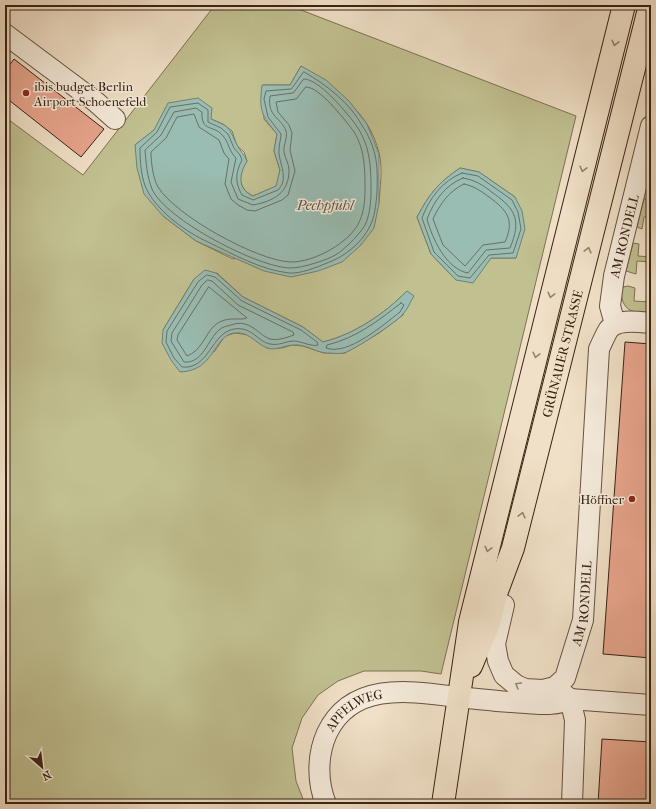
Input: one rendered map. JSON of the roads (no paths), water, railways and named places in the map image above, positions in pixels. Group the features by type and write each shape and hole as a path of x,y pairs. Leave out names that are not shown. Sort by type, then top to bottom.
{"main road":[{"name":"GRÜNAUER STRASSE","path":"443,804 470,622 624,5"},
{"name":"GRÜNAUER STRASSE","path":"458,697 488,626 497,591 513,548 650,5"}],"street":[{"path":"5,34 96,102 114,119"},
{"name":"AM RONDELL","path":"563,693 578,684 599,349 612,326 610,306 614,276 651,126"},
{"path":"612,326 631,322 651,323"},
{"path":"513,548 506,593 495,644 498,661 504,675 521,687 651,705"},
{"name":"APFELWEG","path":"326,804 320,776 322,750 330,727 350,706 365,698 382,693 408,691 458,697 558,705 563,693"},
{"path":"563,693 575,720 572,804"}],"water":[{"name":"Pechpfuhl","path":"301,66 326,80 349,101 367,124 379,154 379,203 374,228 360,246 342,262 318,271 291,277 264,271 196,241 163,216 144,194 137,168 135,145 154,130 168,103 198,98 212,108 211,119 228,128 246,159 247,161 241,176 244,189 253,196 276,186 280,170 274,151 277,134 267,122 262,112 262,85 290,85"},
{"path":"460,168 479,172 515,197 522,211 525,229 516,258 491,258 473,283 456,280 431,254 417,217 435,189"},
{"path":"205,270 216,273 243,297 303,327 323,342 346,334 368,322 389,308 407,291 414,296 406,310 399,318 384,329 344,353 326,353 298,345 270,349 244,334 234,333 227,335 207,360 200,366 192,370 180,372 171,360 162,343 163,330 194,279"}],"place":[{"name":"ibis budget Berlin Airport Schoenefeld","path":"26,93"},
{"name":"Höffner","path":"632,499"}]}
